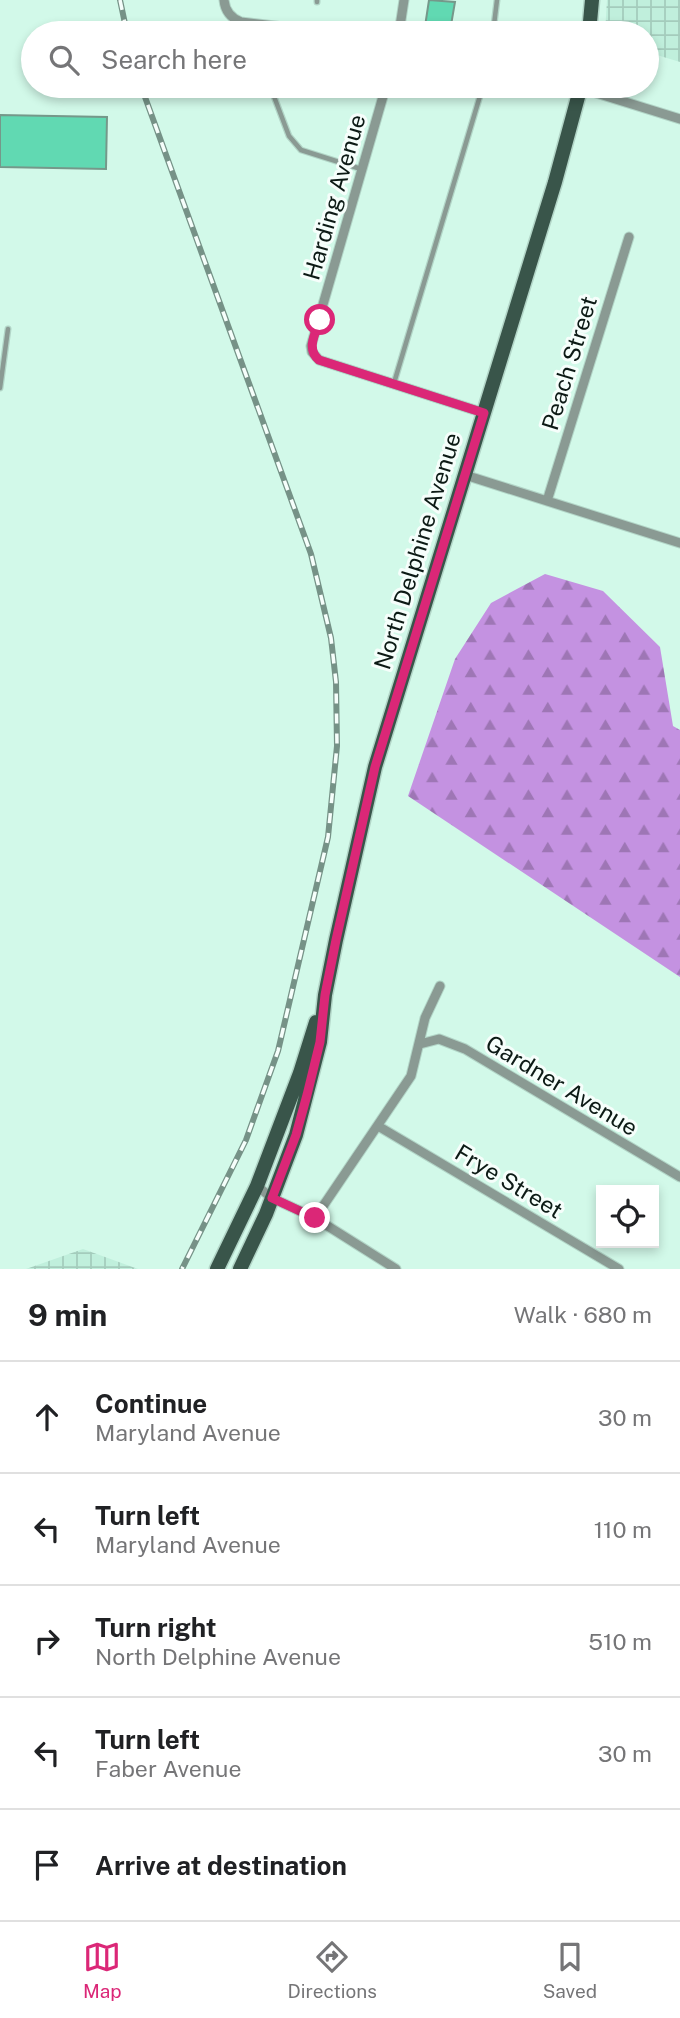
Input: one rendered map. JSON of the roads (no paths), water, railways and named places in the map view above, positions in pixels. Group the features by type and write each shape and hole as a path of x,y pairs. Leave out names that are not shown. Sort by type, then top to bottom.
{"main road":[{"path":"590,21 592,0"},
{"name":"North Delphine Avenue","path":"216,1269 257,1186 300,1073 325,995 375,767 579,98"},
{"name":"North Delphine Avenue","path":"240,1269 272,1198 296,1135 320,1042 325,995"}],"street":[{"path":"224,0 232,17 239,21"},
{"path":"401,21 404,0"},
{"name":"Harding Avenue","path":"383,98 312,346 314,357 319,360 394,383"},
{"path":"612,98 680,119"},
{"name":"Peach Street","path":"547,501 629,237"},
{"path":"394,383 484,413"},
{"path":"465,475 680,543"},
{"path":"315,1218 411,1076 425,1018 440,986"},
{"name":"Gardner Avenue","path":"420,1044 439,1039 465,1049 680,1177"},
{"name":"Frye Street","path":"378,1126 619,1269"},
{"path":"257,1186 272,1198 315,1218 396,1269"}],"lane":[{"path":"494,21 497,0"},
{"path":"275,98 289,136 300,150 362,169"},
{"path":"394,383 479,98"},
{"path":"0,388 8,329"}],"railway":[{"path":"120,0 124,21"},
{"path":"145,98 311,554 331,638 336,682 337,746 328,837 278,1051 246,1140 182,1269"}]}
